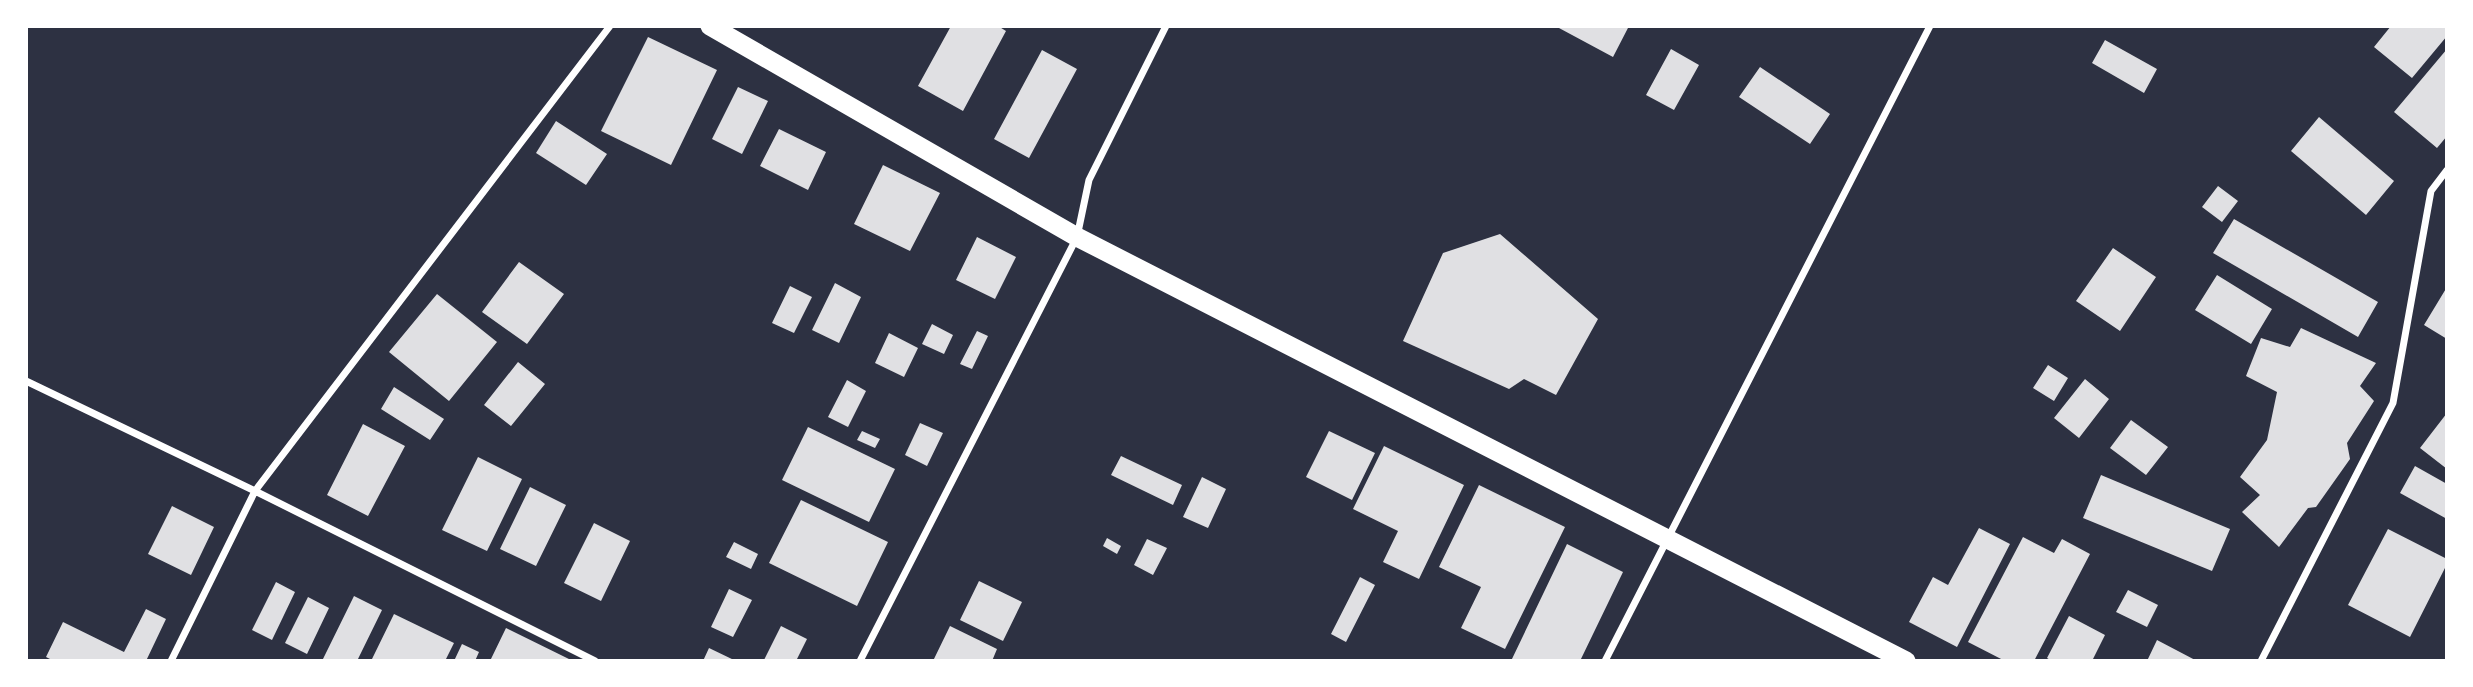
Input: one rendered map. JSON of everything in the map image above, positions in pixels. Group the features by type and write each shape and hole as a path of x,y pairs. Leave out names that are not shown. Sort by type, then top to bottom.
{"highway":[{"path":"710,26 1077,237 1906,661"}],"street":[{"path":"171,661 255,491 610,26"},
{"path":"860,661 1077,237 1089,180 1166,26"},
{"path":"1605,661 1930,26"},
{"path":"2261,661 2393,403 2431,191 2447,170"},
{"path":"26,381 255,491 595,661"}],"building":[{"path":"951,26 998,26 1006,31 963,111 918,86"},
{"path":"1629,26 1613,57 1559,28"},
{"path":"2391,26 2447,26 2447,36 2412,78 2374,47"},
{"path":"648,37 717,70 671,165 601,131"},
{"path":"2105,40 2157,69 2144,93 2092,63"},
{"path":"1671,49 1699,65 1674,110 1646,95"},
{"path":"2447,49 2447,136 2437,148 2394,112"},
{"path":"1042,50 1077,69 1029,158 994,139"},
{"path":"1760,67 1830,114 1810,144 1739,97"},
{"path":"738,87 768,101 742,154 712,139"},
{"path":"2319,117 2394,181 2366,215 2291,151"},
{"path":"556,121 607,154 586,185 536,153"},
{"path":"779,129 826,152 808,190 760,166"},
{"path":"883,165 940,193 910,251 854,224"},
{"path":"2218,186 2238,201 2222,222 2202,207"},
{"path":"2234,219 2378,302 2358,337 2213,253"},
{"path":"1500,234 1598,319 1556,395 1524,379 1509,389 1403,341 1443,253"},
{"path":"977,237 1016,257 995,299 956,280"},
{"path":"2113,248 2156,277 2120,331 2076,301"},
{"path":"519,262 564,294 527,344 482,312"},
{"path":"2217,275 2272,309 2251,344 2195,310"},
{"path":"835,283 861,297 839,343 812,330"},
{"path":"790,286 812,297 794,333 772,323"},
{"path":"2447,287 2447,339 2424,325"},
{"path":"437,294 497,342 449,401 389,352"},
{"path":"932,324 953,335 944,354 922,344"},
{"path":"2301,328 2376,363 2360,386 2374,401 2347,443 2350,459 2316,507 2308,508 2279,547 2242,512 2260,495 2240,477 2267,440 2277,392 2246,376 2261,338 2290,347"},
{"path":"977,331 988,336 972,369 960,364"},
{"path":"889,333 918,348 904,377 875,363"},
{"path":"518,362 545,384 511,426 484,405"},
{"path":"2048,365 2068,378 2054,401 2033,388"},
{"path":"2085,379 2109,399 2079,438 2054,418"},
{"path":"847,380 866,391 848,427 828,417"},
{"path":"394,387 444,419 430,440 381,409"},
{"path":"2447,413 2447,469 2420,448"},
{"path":"2131,420 2168,447 2146,475 2110,448"},
{"path":"920,423 943,433 927,466 905,455"},
{"path":"363,424 405,446 368,516 327,495"},
{"path":"808,427 895,469 869,522 782,480"},
{"path":"862,431 880,439 875,448 857,440"},
{"path":"1329,431 1375,453 1352,500 1306,477"},
{"path":"1384,446 1464,485 1419,579 1383,562 1398,531 1353,509"},
{"path":"1121,456 1182,485 1173,505 1111,475"},
{"path":"478,457 522,479 487,551 442,530"},
{"path":"2415,466 2447,484 2447,519 2400,493"},
{"path":"2101,475 2230,529 2212,571 2083,518"},
{"path":"1202,477 1226,489 1208,528 1183,517"},
{"path":"1479,485 1565,527 1505,649 1461,628 1481,587 1439,567"},
{"path":"530,487 566,505 536,566 500,549"},
{"path":"801,500 888,542 857,606 769,563"},
{"path":"172,506 214,527 191,575 148,554"},
{"path":"594,523 630,541 601,601 564,583"},
{"path":"1979,528 2010,544 1957,647 1909,622 1933,577 1948,585"},
{"path":"2388,529 2447,559 2447,564 2410,637 2348,605"},
{"path":"2023,537 2054,553 2062,539 2090,554 2034,661 2005,661 1968,642"},
{"path":"1107,538 1121,546 1117,554 1103,546"},
{"path":"1147,539 1167,548 1153,575 1134,565"},
{"path":"734,542 758,554 751,569 726,557"},
{"path":"1567,544 1623,572 1580,661 1511,661"},
{"path":"1360,577 1375,585 1346,642 1331,634"},
{"path":"979,581 1022,602 1003,641 960,620"},
{"path":"276,582 295,592 272,640 252,630"},
{"path":"729,589 752,600 733,637 711,627"},
{"path":"2128,590 2158,605 2147,627 2116,612"},
{"path":"354,596 382,610 357,661 322,661"},
{"path":"308,597 329,608 307,654 285,643"},
{"path":"146,609 166,619 146,661 54,661 46,657 63,622 124,652"},
{"path":"394,614 454,643 445,661 372,659"},
{"path":"2069,616 2105,635 2092,661 2052,661 2047,658"},
{"path":"781,626 807,639 796,661 764,660"},
{"path":"950,626 997,649 992,661 933,661"},
{"path":"506,628 573,661 490,661"},
{"path":"2157,640 2197,661 2147,661"},
{"path":"462,644 479,652 475,661 454,661"},
{"path":"709,648 736,661 703,661"}]}
